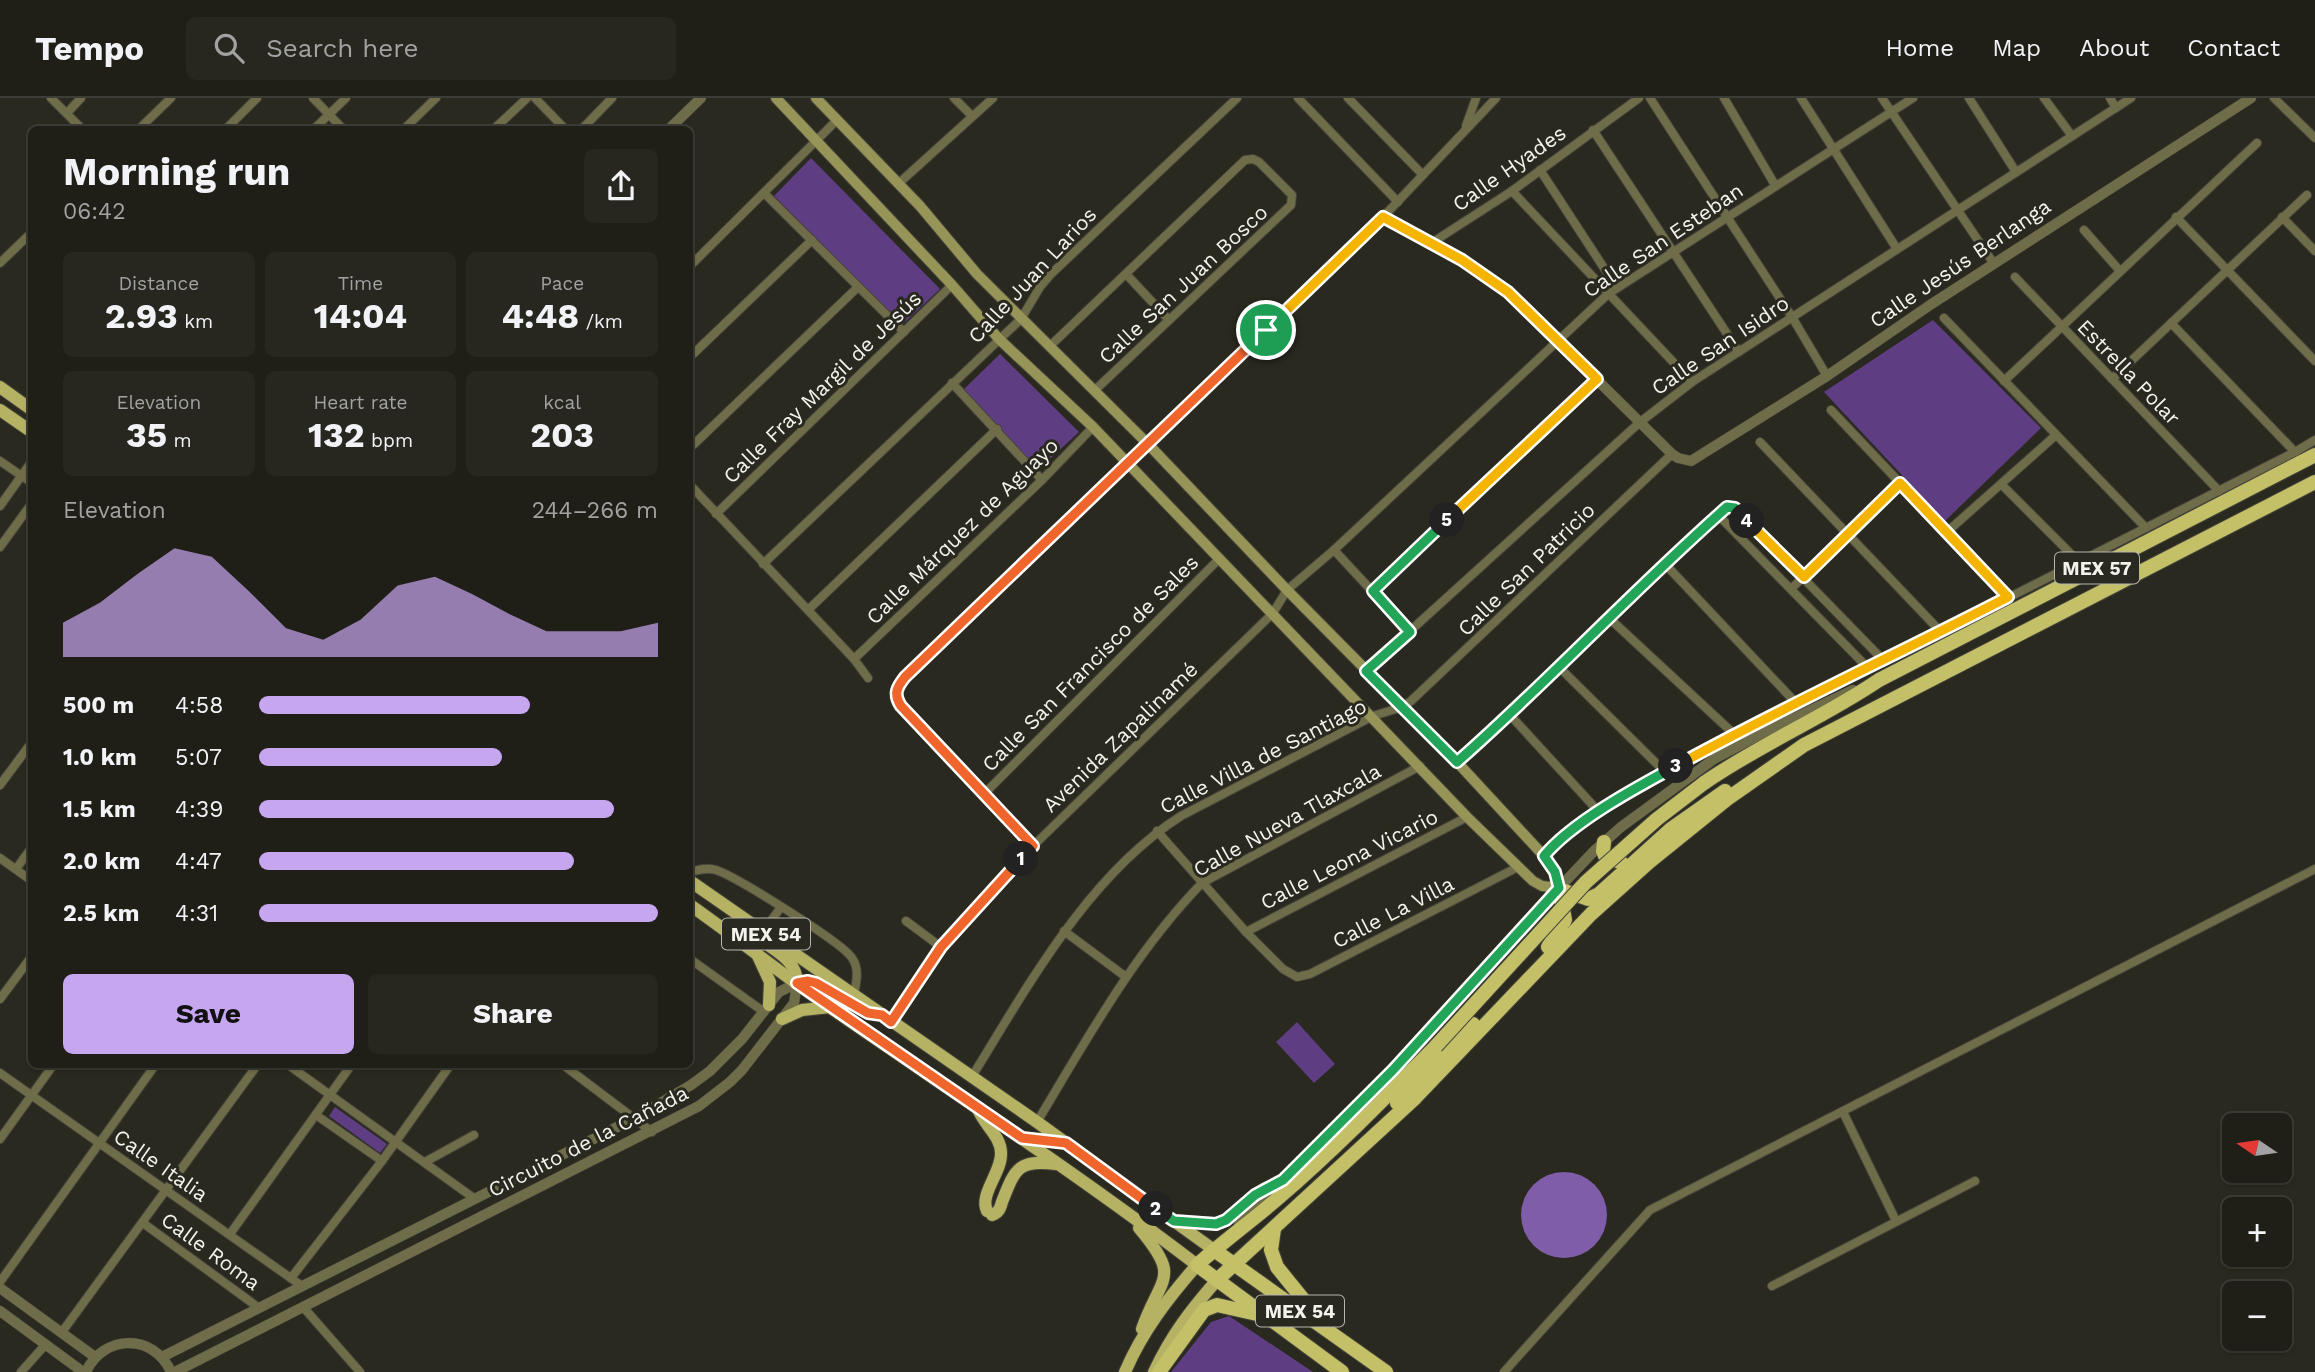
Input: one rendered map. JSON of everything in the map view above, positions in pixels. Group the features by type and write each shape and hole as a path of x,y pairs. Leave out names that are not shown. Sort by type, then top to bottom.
{"highway":[{"name":"MEX 57","path":"1197,1265 1353,1130 1436,1046 1586,882 1657,819 1704,783 1741,758 1847,701 1880,680 2315,456"},
{"name":"MEX 57","path":"1217,1280 1424,1089 1591,914 1707,815 1804,746 2315,482"},
{"path":"1559,888 1580,898 1588,899 1599,894 1671,829 1707,802 1745,778 1782,761"},
{"path":"1605,842 1603,851 1606,858 1615,862 1633,862"},
{"path":"1387,1122 1390,1111 1400,1100 1553,942 1565,920 1559,888"},
{"path":"1274,1229 1271,1250 1277,1267 1326,1329"},
{"name":"MEX 54","path":"1214,1250 1386,1372"},
{"name":"MEX 54","path":"1197,1265 1342,1372"},
{"path":"1156,1372 1197,1317 1210,1307 1227,1306 1265,1317"}],"main road":[{"path":"776,98 999,338 1093,427 1467,817 1537,884 1559,888 1555,872 1544,856 1457,762 1148,444 1021,319 920,206 816,98"},
{"path":"0,387 28,407"},
{"path":"0,410 28,429"},
{"name":"MEX 54","path":"693,883 1037,1122 1214,1250"},
{"name":"MEX 54","path":"693,907 830,1007 1123,1209 1197,1265"},
{"path":"759,929 756,936 791,964 797,983 813,982 868,1013 886,1018"},
{"path":"754,950 768,977 771,993 766,1009"},
{"path":"782,1018 807,1009 830,1007"},
{"path":"1007,1102 1022,1138 1066,1143"},
{"path":"977,1106 1001,1150 999,1167 985,1203 990,1213 998,1212 1013,1177 1021,1166 1032,1162 1058,1164"},
{"path":"1174,1221 1216,1224 1226,1220 1255,1195 1283,1180"},
{"path":"1123,1209 1162,1257 1166,1270 1125,1372"},
{"path":"1137,1346 1172,1293 1197,1265"},
{"path":"1156,1372 1167,1345 1184,1318 1217,1280"}],"street":[{"path":"51,98 79,126"},
{"path":"66,113 81,98"},
{"path":"142,126 171,98"},
{"path":"229,126 257,98"},
{"path":"313,98 340,126"},
{"path":"317,126 346,98"},
{"path":"407,126 436,98"},
{"path":"498,126 527,98"},
{"path":"535,98 562,126"},
{"path":"585,126 612,98"},
{"path":"672,126 701,98"},
{"path":"954,98 972,116"},
{"path":"898,184 993,98"},
{"name":"Calle Juan Larios","path":"763,564 1021,319 1051,274 1237,98"},
{"path":"1298,98 1398,202"},
{"path":"1348,98 1423,175"},
{"path":"1465,129 1476,98"},
{"path":"1033,846 901,706 896,694 897,689 905,677 1383,217 1496,98"},
{"name":"Calle Hyades","path":"1433,242 1512,191 1639,98"},
{"path":"1650,98 1792,317 1827,376"},
{"path":"1724,98 1775,185"},
{"path":"1801,98 1897,249"},
{"path":"1882,98 1994,264"},
{"name":"Calle San Esteban","path":"1273,613 1287,590 1334,550 1608,294 1913,98"},
{"path":"1969,98 2016,172"},
{"path":"2044,98 2072,136"},
{"path":"2110,98 2116,108"},
{"name":"Calle San Isidro","path":"1366,671 1639,423 1692,382 2131,98"},
{"name":"Calle Jesús Berlanga","path":"1672,454 1691,461 1827,376 2251,98"},
{"path":"2274,98 2315,138"},
{"path":"693,263 837,120"},
{"path":"1593,130 1739,352"},
{"path":"2004,381 2257,143"},
{"name":"Calle San Juan Bosco","path":"1050,346 1249,159 1259,162 1292,195 1293,202 1288,209 1094,391"},
{"path":"1540,170 1617,288"},
{"path":"1512,191 1692,382"},
{"path":"765,194 904,332"},
{"path":"2112,379 2307,195"},
{"path":"1383,217 1433,242 1508,292 1672,454"},
{"path":"2176,217 2315,360"},
{"path":"2282,217 2315,251"},
{"path":"2084,230 2120,271"},
{"path":"0,263 28,236"},
{"path":"693,354 812,240"},
{"path":"1126,274 1169,320"},
{"name":"Estrella Polar","path":"2015,277 2219,491"},
{"name":"Calle Fray Margil de Jesús","path":"716,514 952,285"},
{"path":"693,446 858,287"},
{"path":"1944,318 2146,528"},
{"path":"2171,323 2295,453"},
{"path":"1373,591 1597,379"},
{"path":"952,383 1042,480"},
{"path":"1831,410 2008,597"},
{"name":"Calle Márquez de Aguayo","path":"854,659 1042,480 1093,427"},
{"path":"808,610 997,429"},
{"path":"1948,531 2056,435"},
{"path":"1544,856 1557,841 1599,812 1734,734 1884,661 2295,453 2315,440"},
{"path":"1760,442 1941,632"},
{"name":"Calle San Patricio","path":"1402,707 1420,695 1672,454"},
{"path":"0,461 28,480"},
{"path":"0,506 28,467"},
{"path":"1792,588 1900,483"},
{"path":"2001,484 2078,561"},
{"path":"693,488 854,659 868,678"},
{"path":"1457,762 1510,715 1608,617 1727,507 1735,508 1884,661"},
{"path":"0,547 28,508"},
{"path":"1718,515 1868,668"},
{"path":"1334,550 1410,632"},
{"name":"Calle San Francisco de Sales","path":"984,794 1220,558"},
{"path":"1666,565 1797,703"},
{"name":"Avenida Zapalinamé","path":"886,1018 941,947 1033,846 1273,613"},
{"path":"1608,617 1734,734"},
{"path":"1558,666 1665,772"},
{"path":"1233,1233 1241,1221 1393,1070 1559,888 1641,811 1714,759 1818,705 1880,680"},
{"name":"Calle Villa de Santiago","path":"971,1078 1064,931 1089,901 1157,831 1373,716 1402,707"},
{"path":"1510,715 1599,812"},
{"path":"0,785 28,747"},
{"name":"Calle Nueva Tlaxcala","path":"1037,1122 1126,977 1176,910 1202,883 1420,766"},
{"name":"Calle Leona Vicario","path":"1246,932 1467,817"},
{"path":"1157,831 1246,932"},
{"path":"16,869 28,853"},
{"path":"0,858 28,878"},
{"name":"Calle La Villa","path":"1246,932 1283,969 1297,977 1310,974 1518,867"},
{"path":"1504,1372 1650,1210 2315,869"},
{"path":"693,872 717,870 781,907 845,950 852,958 857,976 849,991"},
{"path":"759,929 781,907"},
{"path":"906,921 941,947"},
{"path":"1064,931 1126,977"},
{"path":"0,999 28,961"},
{"path":"693,961 766,1009"},
{"name":"Circuito de la Cañada","path":"162,1357 635,1118 710,1071 742,1039 779,992 797,983"},
{"name":"Circuito de la Cañada","path":"173,1372 699,1106 730,1082 794,1003 797,983"},
{"path":"0,1139 51,1068"},
{"path":"0,1282 153,1068"},
{"path":"62,1332 255,1068"},
{"path":"293,1068 475,1199"},
{"path":"230,1234 349,1068"},
{"path":"291,1278 382,1161 449,1068"},
{"path":"567,1068 652,1132"},
{"name":"Calle Italia","path":"0,1073 302,1286"},
{"path":"1843,1112 1896,1221"},
{"path":"316,1115 382,1161"},
{"path":"425,1162 474,1135"},
{"path":"1772,1286 1975,1181"},
{"name":"Calle Roma","path":"143,1223 259,1308"},
{"path":"0,1288 95,1357"},
{"path":"304,1308 360,1372"},
{"path":"0,1311 85,1372 95,1357 107,1347 121,1342 136,1342 162,1357 173,1372"},
{"path":"20,1372 46,1345"}],"shaded area":[{"path":"811,158 940,289 901,326 774,196"},
{"path":"1933,320 2041,428 1945,521 1824,392"},
{"path":"1000,354 1079,432 1038,470 962,391"},
{"path":"1297,1022 1335,1064 1314,1083 1276,1042"},
{"path":"335,1107 387,1144 380,1153 329,1116"},
{"path":"1564,1172 1580,1176 1594,1185 1603,1199 1607,1215 1603,1231 1594,1245 1580,1254 1564,1258 1548,1254 1534,1245 1525,1231 1521,1215 1525,1199 1534,1185 1548,1176"},
{"path":"1229,1316 1313,1372 1171,1372 1211,1322"}],"route":[{"path":"1383,217 1433,242 1486,275 1508,292 1597,379 1373,591 1410,632 1366,671 1457,762 1510,715 1608,617 1727,507 1735,508 1804,577 1900,483 2008,597 1734,734 1665,772 1557,841 1544,856 1555,872 1559,888 1393,1070 1283,1180 1255,1195 1226,1220 1216,1224 1195,1224 1174,1221 1066,1143 1022,1138 797,983 816,983 868,1013 882,1015 891,1022 941,947 1033,846 901,706 897,700 897,689 905,677 1266,330 1383,217"}]}
